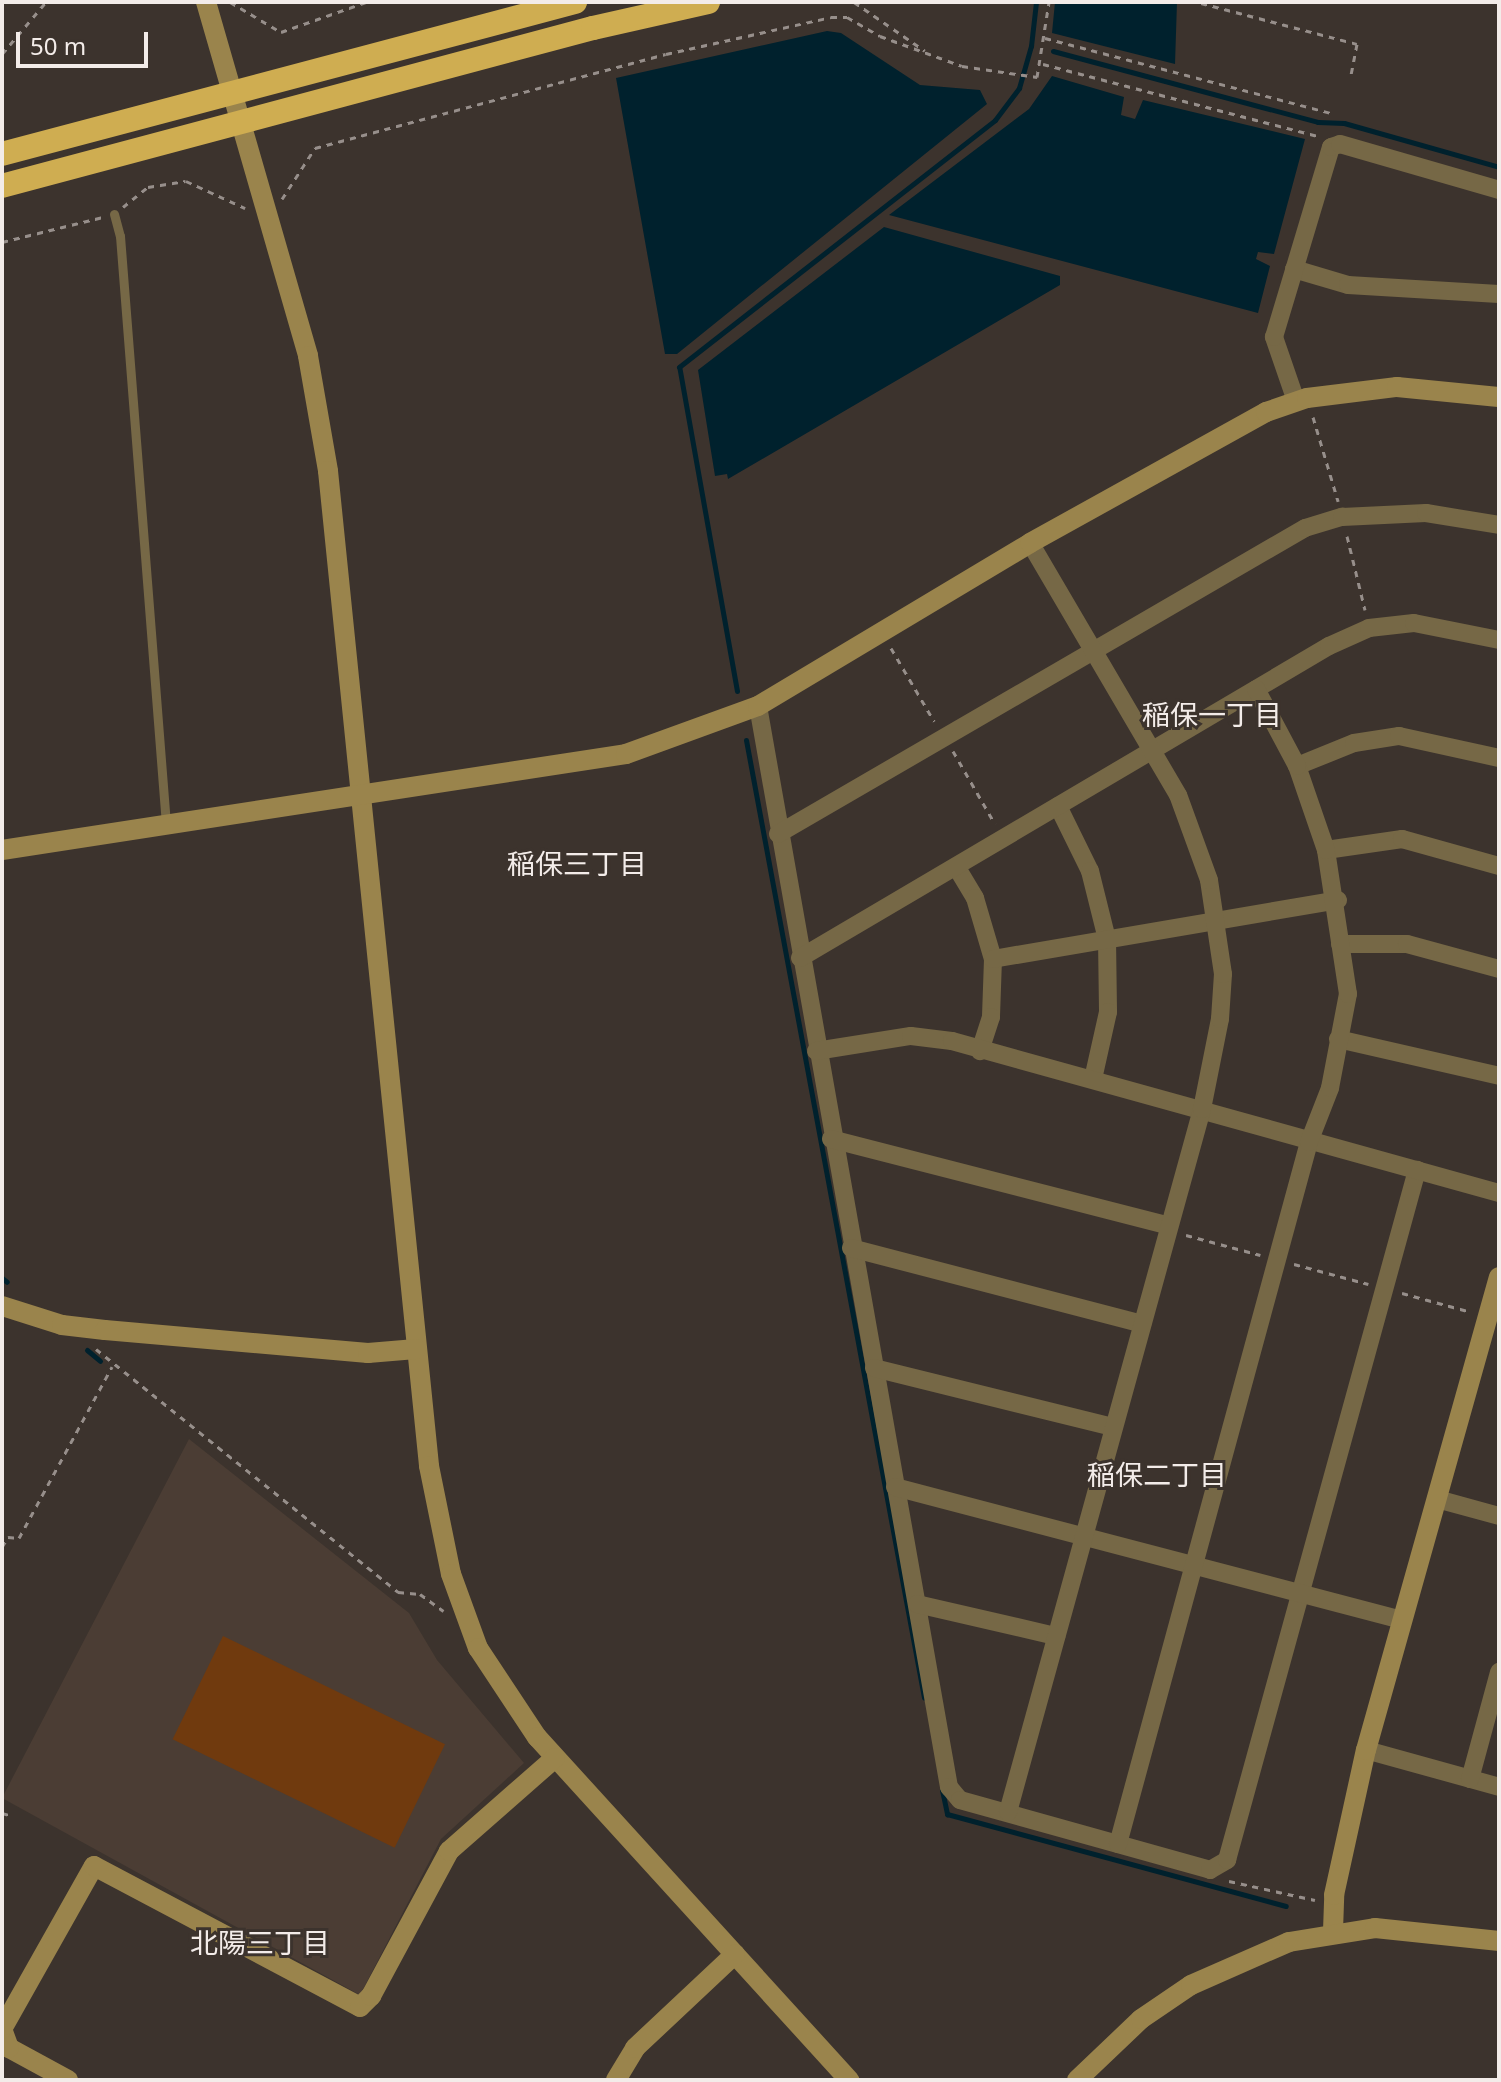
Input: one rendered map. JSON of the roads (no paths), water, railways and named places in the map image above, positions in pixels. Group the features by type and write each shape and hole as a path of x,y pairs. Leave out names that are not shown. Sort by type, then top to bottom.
{"highway":[{"path":"2,154 575,2"},
{"path":"2,186 240,121 708,2"}],"street":[{"path":"206,2 308,356 328,471 416,1349 436,1513 463,1609 493,1675 555,1758 849,2080"},
{"path":"1296,401 1274,337 1331,147 1340,144 1499,190"},
{"path":"1294,269 1348,285 1499,294"},
{"path":"2,850 626,754 758,706 1030,543 1234,426 1296,401 1397,387 1499,397"},
{"path":"778,834 1305,528 1342,517 1426,513 1499,525"},
{"path":"1008,1812 1202,1109 1220,1019 1219,922 1196,840 1178,795 1030,543"},
{"path":"800,958 1256,689 1369,628 1414,623 1499,640"},
{"path":"1118,1844 1309,1142 1330,1088 1348,994 1340,944 1338,900 1326,850 1297,766 1256,689"},
{"path":"758,706 831,1139 949,1787 960,1800 1219,1869 1227,1860 1417,1170"},
{"path":"1297,766 1354,743 1399,736 1499,758"},
{"path":"1058,806 1090,871 1107,939 1108,1012 1093,1079"},
{"path":"1326,850 1402,839 1499,866"},
{"path":"957,868 975,898 993,959 991,1017 980,1051"},
{"path":"993,959 1338,900"},
{"path":"1340,944 1407,944 1499,969"},
{"path":"816,1051 911,1036 1093,1079 1499,1193"},
{"path":"1338,1039 1499,1076"},
{"path":"831,1139 1169,1226"},
{"path":"851,1248 1142,1324"},
{"path":"1333,1931 1334,1895 1366,1750 1499,1277"},
{"path":"2,1306 86,1327 368,1353 416,1349"},
{"path":"874,1368 1113,1427"},
{"path":"895,1487 1084,1533 1402,1620"},
{"path":"1437,1499 1499,1516"},
{"path":"917,1604 1056,1636"},
{"path":"1470,1779 1499,1672"},
{"path":"1366,1750 1499,1787"},
{"path":"68,2080 9,2048 2,2029 94,1866 360,2007 371,1996 449,1851 555,1758"},
{"path":"1077,2080 1141,2019 1191,1985 1231,1964 1333,1931 1443,1931 1499,1941"},
{"path":"616,2080 635,2048 735,1954"}],"lane":[{"path":"114,214 120,236 166,824"}],"water":[{"path":"1055,2 1177,2 1175,64 1052,33"},
{"path":"827,31 841,33 920,85 980,90 987,104 677,354 665,354 616,78"},
{"path":"1052,76 1124,97 1121,115 1135,119 1143,100 1305,139 1274,254 1258,252 1256,259 1270,266 1258,313 889,215 1029,109"},
{"path":"884,227 1060,276 1060,285 728,479 727,474 715,476 698,370"}],"waterway":[{"path":"737,691 679,367 995,120 1019,88 1031,46 1036,2"},
{"path":"1053,51 1318,122 1344,123 1499,167"},
{"path":"746,740 924,1698"},
{"path":"2,1278 7,1282"},
{"path":"87,1350 100,1361"},
{"path":"942,1790 947,1814 1286,1906"}],"district":[{"name":"稲保一丁目","path":"1212,714"},
{"name":"稲保三丁目","path":"577,863"},
{"name":"稲保二丁目","path":"1157,1474"},
{"name":"北陽三丁目","path":"260,1942"}]}
